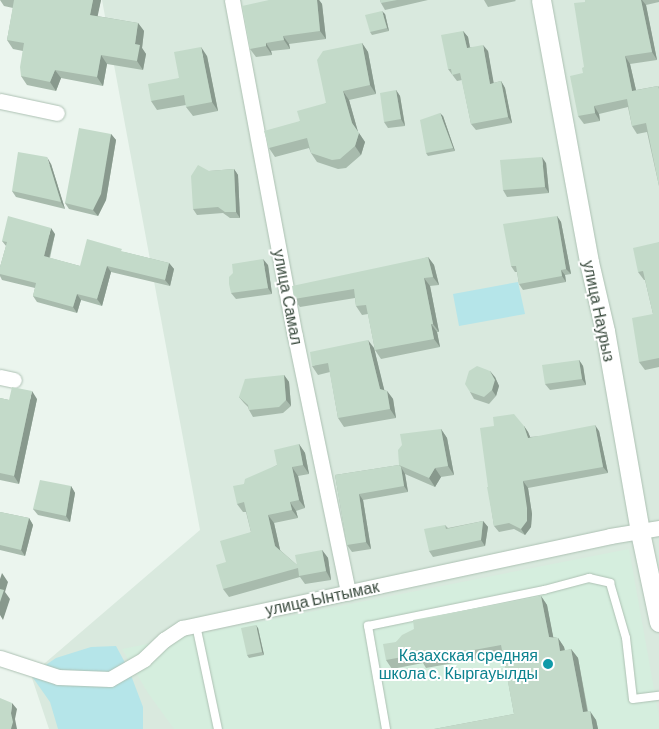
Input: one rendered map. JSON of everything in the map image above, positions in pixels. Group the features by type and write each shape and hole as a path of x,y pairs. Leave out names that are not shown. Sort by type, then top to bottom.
{"street":[{"name":"улица Самал","path":"232,0 295,336 348,593"},
{"name":"улица Наурыз","path":"541,0 589,262 607,340 640,532 659,622"},
{"path":"0,101 57,113"},
{"name":"улица Ынтымак","path":"0,658 58,677 110,679 144,659 164,640 182,628 610,536 659,528"}],"lane":[{"path":"386,729 368,626 544,590 589,578 610,583 626,638 633,700 659,696"},
{"path":"196,625 218,729"}],"shaded area":[{"path":"102,0 659,0 659,729 49,729 31,675 200,530"},
{"path":"518,282 525,314 459,326 453,294"},
{"path":"629,549 659,717 659,729 174,729 148,693 122,649"},
{"path":"116,646 129,670 143,707 143,729 58,729 50,702 31,675 56,658 91,647"}],"building":[{"path":"14,0 93,0 90,15 138,23 135,44 140,45 137,61 101,55 97,77 55,70 50,82 21,76 20,67 24,43 7,40"},
{"path":"269,0 317,0 320,31 283,36 284,40 266,43 266,46 250,49 242,6"},
{"path":"380,0 397,0 381,3"},
{"path":"585,0 641,0 652,52 625,56 632,91 658,86 659,89 659,186 646,123 632,126 627,99 594,106 595,113 578,116 570,76 583,73 582,68 584,67 574,3 585,2"},
{"path":"382,11 387,28 370,32 365,15"},
{"path":"463,31 467,48 483,45 490,84 501,81 508,117 471,124 460,73 452,75 451,69 448,69 441,35"},
{"path":"362,43 370,85 343,91 352,123 359,133 355,146 340,159 332,160 311,153 307,138 269,148 264,131 300,121 297,111 326,103 317,60 323,51"},
{"path":"201,47 212,102 186,107 184,95 151,101 148,84 179,78 174,52"},
{"path":"396,90 401,119 384,122 380,93"},
{"path":"440,113 453,148 426,153 420,120"},
{"path":"79,128 111,134 101,194 93,210 65,203"},
{"path":"18,152 47,157 61,202 12,191"},
{"path":"542,157 545,187 503,190 500,160"},
{"path":"198,165 209,171 234,169 236,212 225,212 218,207 193,209 191,176"},
{"path":"8,216 51,228 44,256 80,266 87,239 122,249 121,251 169,263 165,280 107,266 97,299 77,294 73,307 33,296 36,283 0,274 7,242 2,241"},
{"path":"557,216 566,269 561,270 562,276 519,284 516,266 511,266 503,224"},
{"path":"659,242 659,358 639,362 632,318 653,314 643,271 638,272 633,248"},
{"path":"428,257 433,277 424,278 434,339 375,350 366,305 356,306 354,289 294,299 292,286"},
{"path":"263,259 268,288 231,293 229,277 233,273 232,264"},
{"path":"368,340 380,389 387,391 390,409 338,418 328,363 312,366 310,352"},
{"path":"579,360 582,379 545,384 542,365"},
{"path":"477,366 490,371 495,380 492,390 484,397 470,392 465,384 469,371"},
{"path":"284,375 286,400 279,407 249,410 248,405 239,397 245,379"},
{"path":"12,387 32,391 14,476 0,473 0,398 9,400"},
{"path":"514,414 524,426 528,438 595,425 603,467 523,481 527,521 521,529 509,523 494,526 480,428 494,426 493,417"},
{"path":"441,429 448,466 435,468 429,478 399,465 398,450 402,445 400,434"},
{"path":"299,444 303,465 292,467 299,500 290,502 292,510 268,515 275,546 297,565 295,555 322,550 326,571 299,576 298,568 223,589 216,565 226,562 220,541 251,532 244,502 237,504 233,486 244,484 245,479 277,465 274,450"},
{"path":"399,465 404,486 359,494 366,542 347,545 335,475"},
{"path":"40,480 71,486 66,516 33,509"},
{"path":"0,512 29,518 21,550 0,545"},
{"path":"483,521 481,540 429,551 424,529 445,525 446,529"},
{"path":"0,589 4,590 0,602"},
{"name":"Казахская средняя школа с. Кыргауылды","path":"541,596 549,637 558,638 560,651 571,649 583,712 590,711 593,729 434,729 514,714 501,645 420,660 419,654 386,660 383,644 396,642 402,635 414,629 413,620"},
{"path":"256,625 262,652 247,655 241,628"},
{"path":"0,698 12,703 11,713 13,722 11,729 0,729"}],"place":[{"name":"Казахская средняя школа с. Кыргауылды","path":"548,664"}]}
